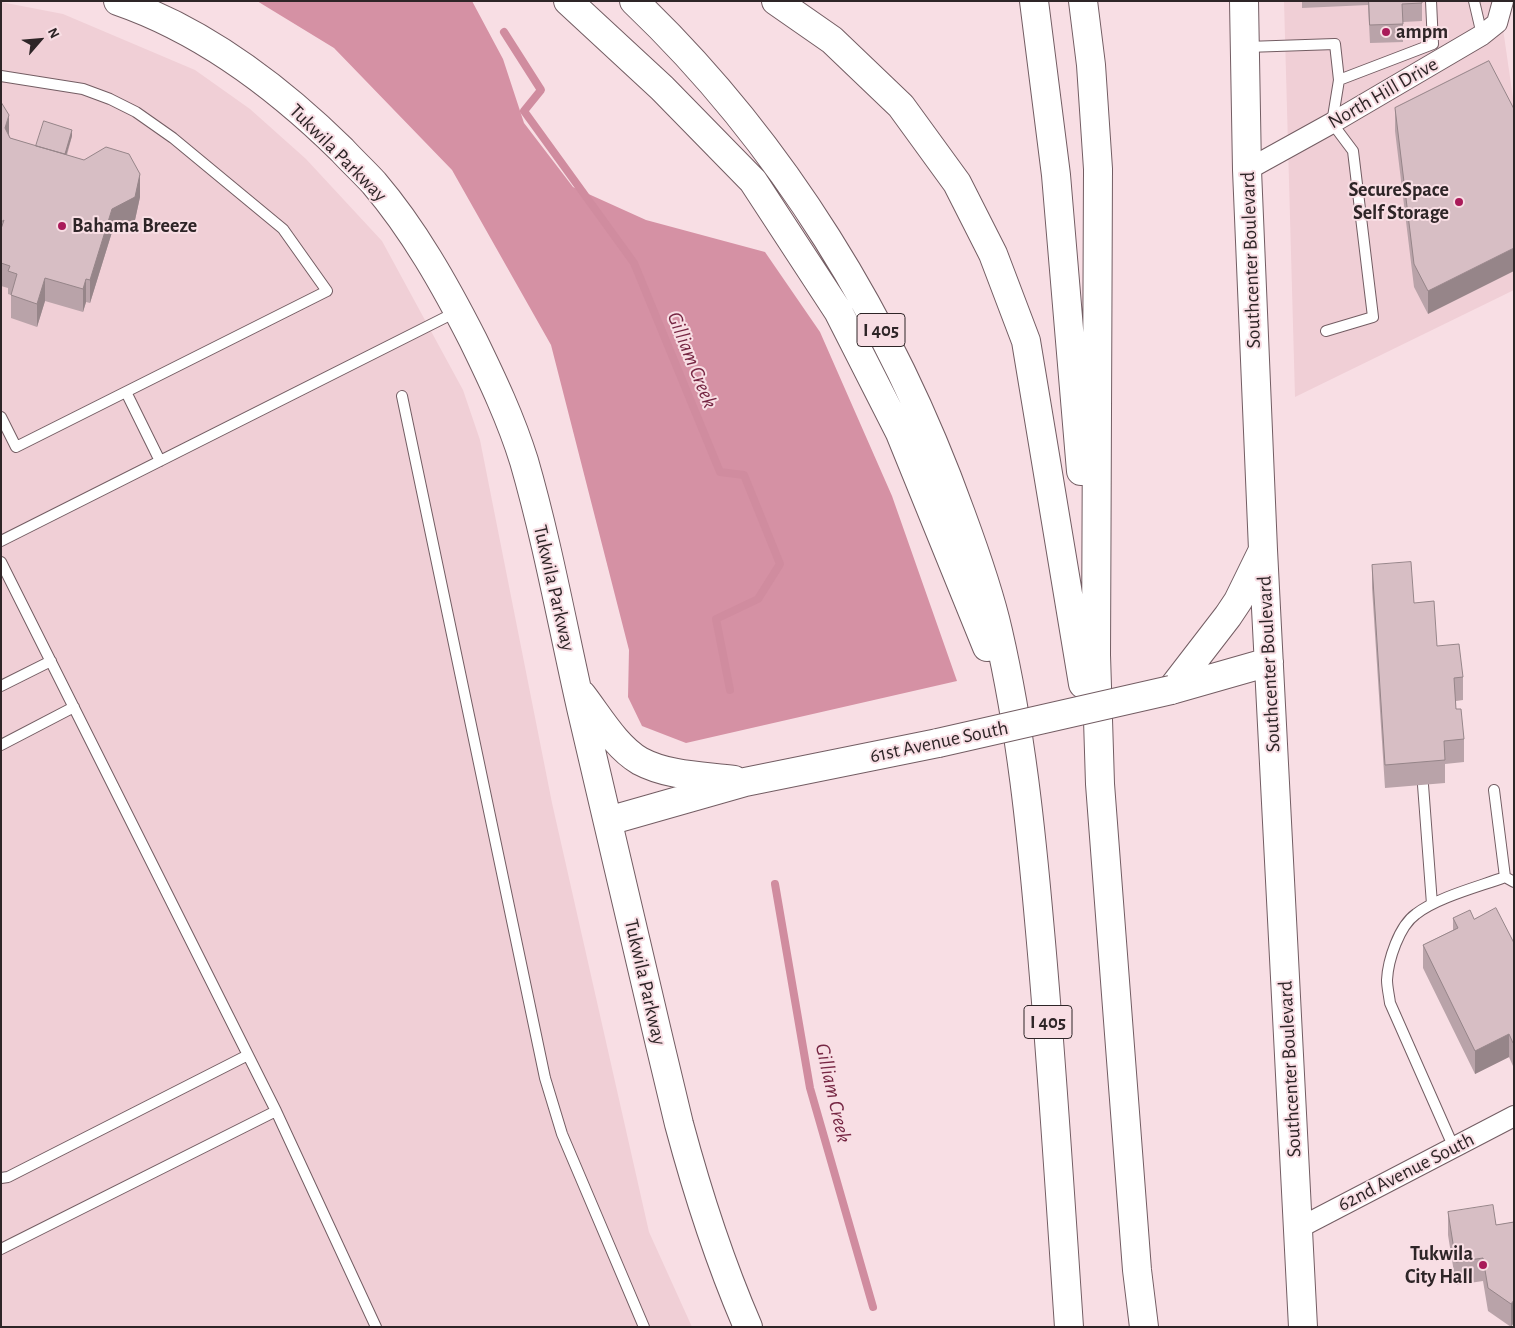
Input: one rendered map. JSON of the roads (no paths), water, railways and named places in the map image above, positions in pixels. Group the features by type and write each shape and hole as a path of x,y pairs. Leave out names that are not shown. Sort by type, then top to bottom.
{"main road":[{"name":"Tukwila Parkway","path":"118,1 144,10 198,38 253,75 315,124 374,183 422,248 458,311 501,396 523,460 543,535 577,689 679,1124 697,1192 716,1248 748,1327"},
{"path":"568,1 662,88 753,181 838,311 900,433 1016,719"},
{"name":"I 405","path":"634,1 706,76 755,137 798,195 840,259 878,324 911,390 942,459 972,545 998,627 1016,719 1030,812 1047,1000 1069,1327"},
{"path":"776,1 832,40 901,106 957,183 993,254 1026,341 1100,784"},
{"path":"1034,1 1056,175 1096,655"},
{"path":"1083,1 1091,64 1098,170 1096,655 1100,784 1137,1270 1144,1327"},
{"name":"Southcenter Boulevard","path":"1244,1 1247,170 1263,550 1303,1327"},
{"path":"1171,690 1228,616 1263,550"},
{"name":"61st Avenue South","path":"608,821 745,782 938,743 1171,690 1269,662"},
{"path":"577,689 618,742 639,760 667,771 745,782"}],"street":[{"name":"North Hill Drive","path":"1247,170 1482,34 1497,23 1503,1"},
{"name":"62nd Avenue South","path":"1299,1228 1514,1116"}],"lane":[{"path":"1339,80 1433,44 1430,1"},
{"path":"1474,1 1482,34"},
{"path":"1246,47 1335,44 1339,80 1332,122 1354,151 1373,317 1326,332"},
{"path":"1,76 84,89 136,112 173,138 283,229 327,291 16,447 1,417"},
{"path":"1,541 458,311"},
{"path":"126,392 160,461"},
{"path":"402,396 545,1078 569,1151 644,1327"},
{"path":"1,562 276,1111 375,1326"},
{"path":"1,686 51,661"},
{"path":"1,745 74,708"},
{"path":"1422,785 1432,904"},
{"path":"1454,1148 1390,1003 1387,980 1393,952 1402,930 1414,915 1432,904 1510,879 1494,790"},
{"path":"1,1178 8,1177 248,1055"},
{"path":"1,1249 276,1111"}],"waterway":[{"name":"Gilliam Creek","path":"504,32 541,90 524,111 634,263 720,472 744,475 780,564 758,599 716,619 730,690"},
{"name":"Gilliam Creek","path":"775,884 810,1088 873,1307"}],"place":[{"name":"ampm","path":"1386,32"},
{"name":"SecureSpace Self Storage","path":"1459,202"},
{"name":"Bahama Breeze","path":"62,226"},
{"name":"Tukwila City Hall","path":"1483,1265"}]}
